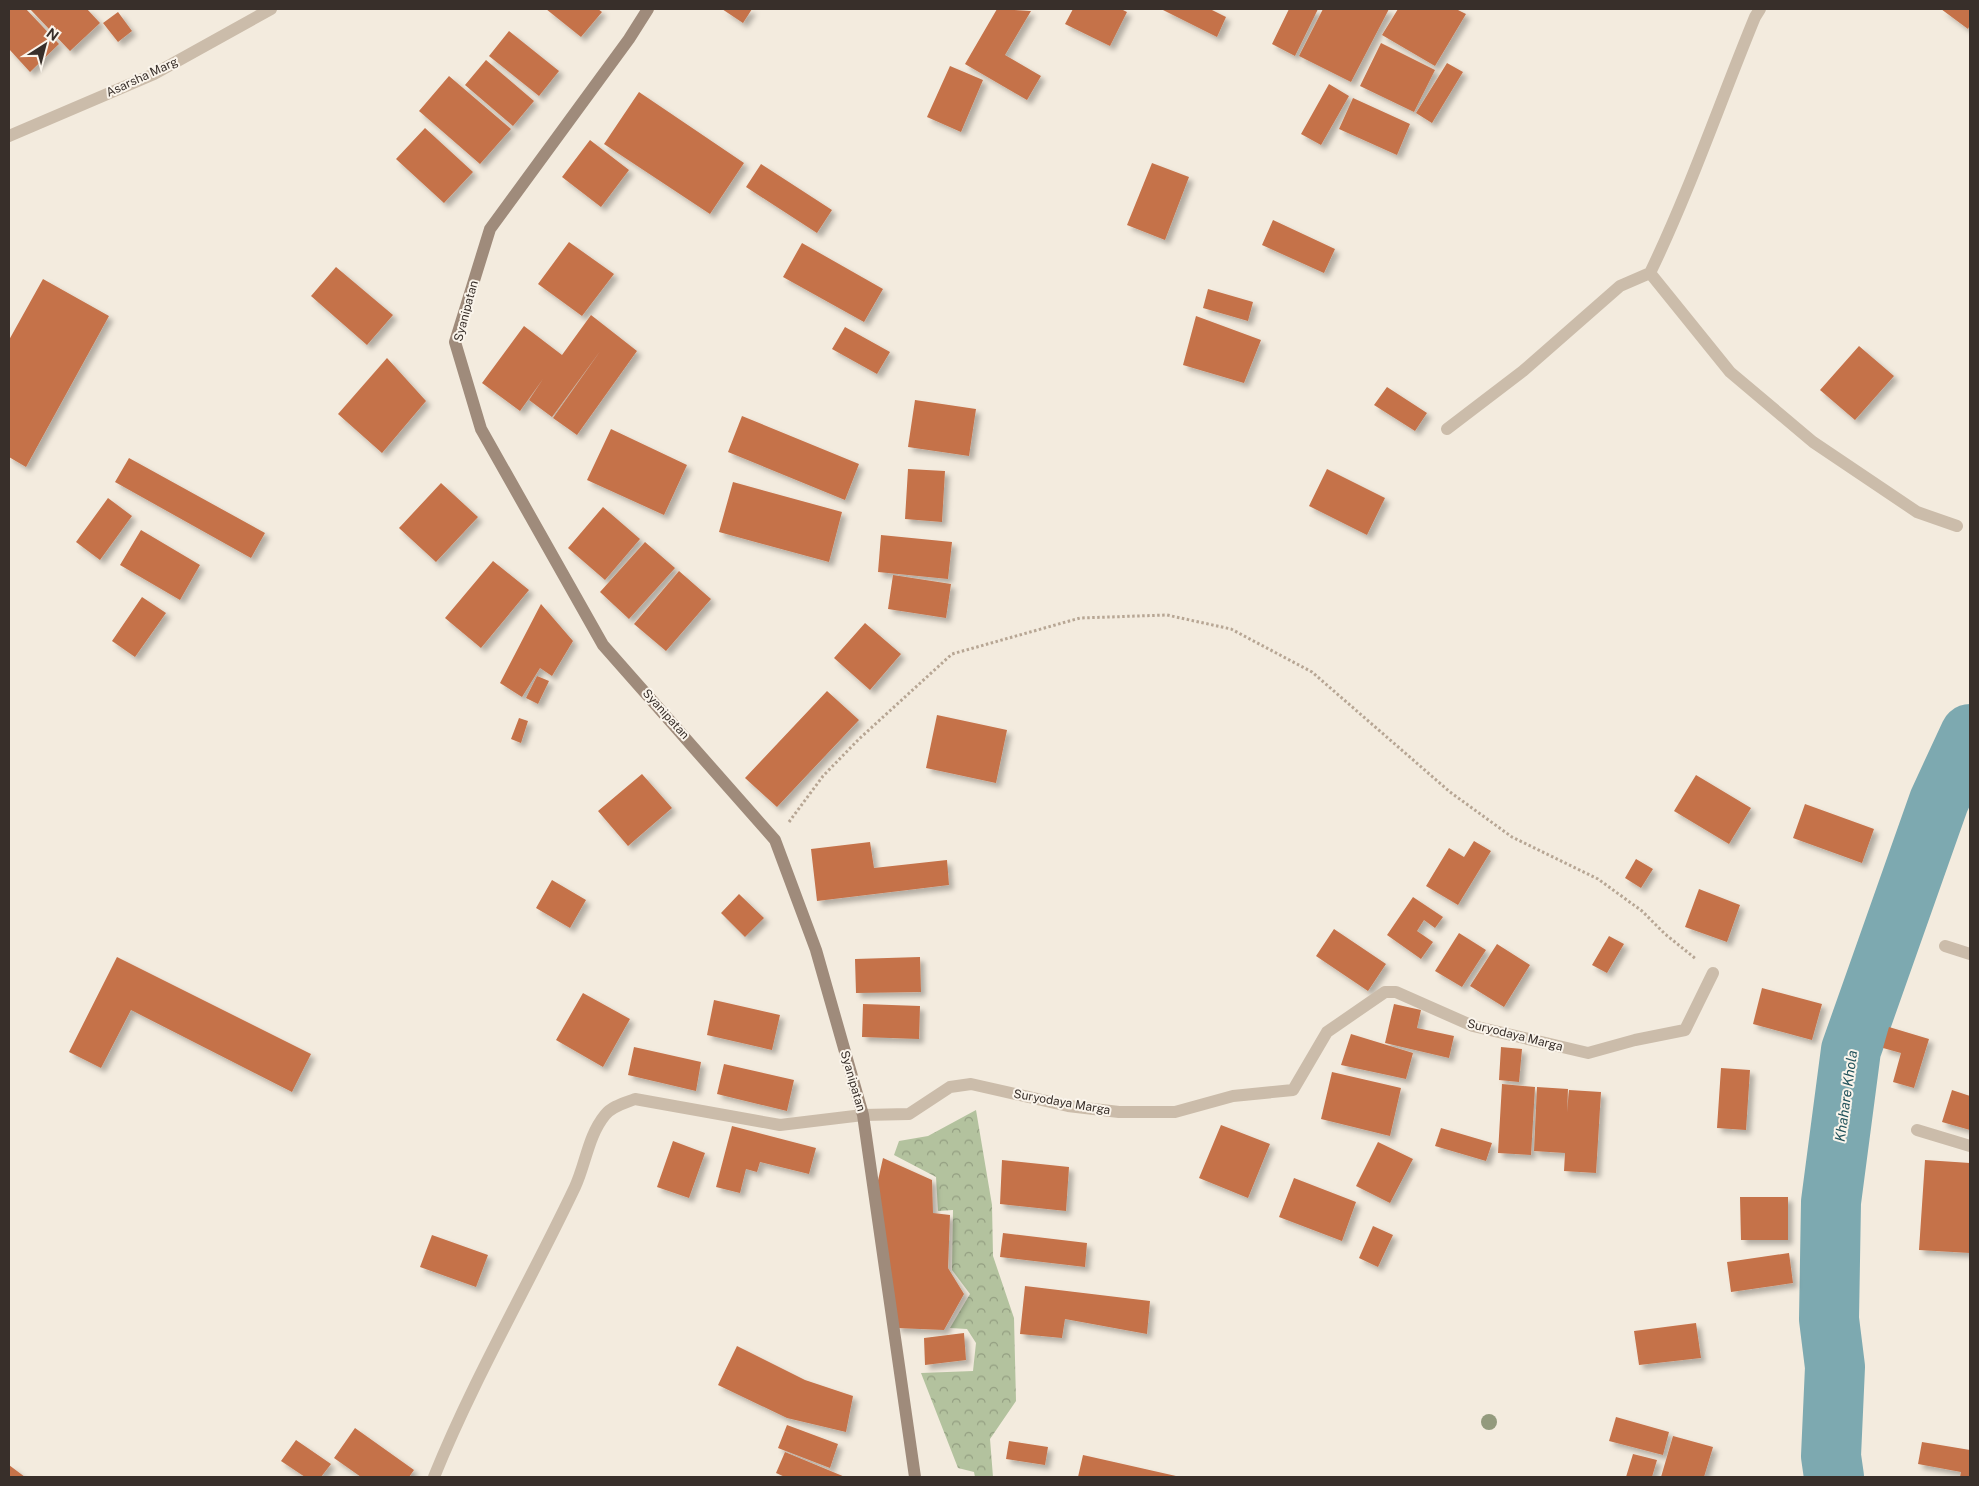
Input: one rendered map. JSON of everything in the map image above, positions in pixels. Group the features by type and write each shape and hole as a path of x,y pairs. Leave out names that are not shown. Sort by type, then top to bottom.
{"main road":[{"name":"Syanipatan","path":"648,9 629,39 490,229 455,342 481,429 603,645 696,747 775,840 816,950 863,1115 915,1477"}],"street":[{"name":"Asarsha Marg","path":"9,136 154,74 271,9"},
{"path":"1448,430 1523,371 1620,286 1650,273 1679,214 1702,148 1755,17 1760,9"},
{"path":"1650,273 1730,372 1813,442 1917,512 1957,526"},
{"path":"1945,946 1970,954"},
{"name":"Suryodaya Marga","path":"863,1115 909,1114 950,1087 971,1084 1068,1106 1119,1112 1175,1112 1233,1096 1293,1090 1327,1032 1385,992 1396,992 1473,1026 1588,1053 1635,1040 1685,1030 1713,972"},
{"path":"434,1477 467,1405 576,1186 591,1138 606,1113 618,1105 635,1099 780,1125 863,1115"},
{"path":"1917,1130 1970,1146"}],"path":[{"path":"775,840 823,776 859,739 952,654 1080,618 1168,615 1231,629 1312,672 1450,792 1512,837 1598,879 1642,911 1665,934 1713,972"}],"green space":[{"path":"976,1110 992,1205 993,1256 1014,1318 1016,1401 990,1439 993,1477 975,1477 974,1472 958,1468 921,1373 973,1371 976,1343 967,1329 950,1328 970,1294 952,1270 953,1210 938,1211 936,1177 894,1155 899,1141 928,1136"}],"building":[{"path":"9,9 26,9 59,44 30,72 9,49"},
{"path":"30,9 87,9 100,23 70,51"},
{"path":"546,9 598,9 602,12 581,37"},
{"path":"722,9 752,9 743,23"},
{"path":"997,9 1031,11 1005,55 1041,76 1027,100 965,64"},
{"path":"1073,9 1121,9 1127,12 1110,46 1065,24"},
{"path":"1161,9 1210,9 1226,17 1217,37"},
{"path":"1289,9 1318,9 1295,56 1272,44"},
{"path":"1323,9 1389,9 1351,82 1299,56"},
{"path":"1398,9 1456,9 1466,14 1435,66 1382,35"},
{"path":"1941,9 1970,9 1970,25 1968,29"},
{"path":"118,12 132,31 118,42 103,23"},
{"path":"509,31 559,71 539,96 489,56"},
{"path":"1381,43 1435,70 1414,112 1360,86"},
{"path":"486,60 534,101 513,126 465,85"},
{"path":"1447,63 1463,72 1432,123 1416,113"},
{"path":"950,66 983,80 961,132 927,117"},
{"path":"449,76 511,129 480,164 419,111"},
{"path":"1329,84 1349,96 1321,145 1301,134"},
{"path":"639,92 744,163 710,214 604,144"},
{"path":"1353,98 1410,124 1397,155 1339,129"},
{"path":"425,128 473,172 444,203 396,159"},
{"path":"590,140 629,170 601,207 562,177"},
{"path":"1152,163 1189,177 1165,240 1127,225"},
{"path":"761,164 832,210 817,233 746,187"},
{"path":"1273,220 1335,249 1324,273 1262,245"},
{"path":"569,242 614,274 582,316 538,284"},
{"path":"802,243 883,289 864,322 783,277"},
{"path":"336,267 393,315 367,345 311,296"},
{"path":"43,279 109,316 26,467 9,457 9,340"},
{"path":"1208,289 1253,302 1248,321 1203,308"},
{"path":"591,315 637,351 577,435 553,418 601,350 552,417 529,400 543,379 520,411 482,383 524,326 562,355"},
{"path":"1196,316 1261,340 1244,383 1183,365"},
{"path":"845,327 890,352 877,374 832,349"},
{"path":"1859,346 1894,376 1855,420 1820,390"},
{"path":"387,358 426,401 382,453 338,414"},
{"path":"1387,387 1427,413 1415,431 1374,405"},
{"path":"915,400 976,409 969,456 908,447"},
{"path":"742,416 859,464 845,500 728,452"},
{"path":"611,429 687,465 664,515 587,480"},
{"path":"129,458 265,533 251,558 115,482"},
{"path":"908,469 945,471 942,522 905,519"},
{"path":"1327,469 1385,498 1367,535 1309,506"},
{"path":"733,482 842,512 829,562 719,532"},
{"path":"441,483 478,517 436,562 399,528"},
{"path":"108,498 132,516 100,560 76,542"},
{"path":"603,507 640,539 605,580 568,548"},
{"path":"141,530 200,565 180,600 120,565"},
{"path":"881,535 952,542 948,579 878,572"},
{"path":"645,542 675,568 629,619 600,592"},
{"path":"493,561 529,590 481,648 445,618"},
{"path":"679,571 711,599 666,651 634,624"},
{"path":"893,575 951,584 946,618 888,609"},
{"path":"142,597 166,613 135,657 112,641"},
{"path":"541,604 573,641 552,676 540,668 522,697 500,683"},
{"path":"865,623 901,654 870,690 834,658"},
{"path":"537,676 549,681 538,704 526,698"},
{"path":"827,691 859,720 777,807 745,778"},
{"path":"937,715 1007,730 996,783 926,768"},
{"path":"519,718 528,721 521,743 511,739"},
{"path":"642,774 672,808 628,846 598,811"},
{"path":"1696,775 1751,808 1729,844 1674,811"},
{"path":"1805,804 1874,829 1862,863 1793,838"},
{"path":"1474,841 1491,851 1458,905 1426,886 1449,848 1464,857"},
{"path":"870,842 874,868 947,860 949,885 817,901 811,849"},
{"path":"1636,859 1653,869 1641,888 1625,878"},
{"path":"552,880 586,900 570,928 536,908"},
{"path":"1699,889 1740,905 1727,942 1685,927"},
{"path":"739,894 764,918 745,937 721,913"},
{"path":"1413,897 1443,917 1435,928 1424,920 1417,931 1433,942 1421,959 1387,935"},
{"path":"1334,929 1386,964 1368,991 1316,956"},
{"path":"1459,933 1486,950 1462,987 1435,971"},
{"path":"1609,936 1624,944 1607,973 1592,965"},
{"path":"1497,944 1530,965 1504,1007 1470,986"},
{"path":"117,957 311,1054 292,1092 131,1010 101,1068 69,1052"},
{"path":"920,957 921,992 856,993 855,959"},
{"path":"1762,988 1822,1004 1812,1040 1753,1024"},
{"path":"583,993 630,1019 603,1067 556,1040"},
{"path":"714,1000 780,1015 772,1050 707,1035"},
{"path":"863,1004 920,1006 919,1039 862,1037"},
{"path":"1394,1004 1421,1010 1417,1028 1454,1036 1449,1058 1385,1043"},
{"path":"1889,1027 1929,1039 1914,1088 1893,1082 1901,1053 1883,1048"},
{"path":"1351,1034 1413,1053 1406,1079 1341,1065"},
{"path":"634,1047 701,1062 696,1091 628,1075"},
{"path":"1501,1047 1522,1049 1519,1082 1499,1080"},
{"path":"724,1064 794,1080 787,1111 717,1094"},
{"path":"1721,1068 1750,1070 1746,1130 1717,1128"},
{"path":"1332,1072 1401,1088 1390,1136 1321,1119"},
{"path":"1502,1084 1535,1087 1531,1155 1498,1153"},
{"path":"1537,1087 1568,1089 1567,1112 1569,1090 1601,1092 1596,1173 1564,1171 1565,1153 1534,1151"},
{"path":"1952,1090 1970,1096 1970,1130 1942,1122"},
{"path":"1221,1125 1270,1144 1248,1198 1199,1178"},
{"path":"732,1126 816,1148 809,1174 760,1162 757,1172 746,1169 740,1193 716,1187"},
{"path":"1441,1128 1492,1143 1486,1161 1435,1146"},
{"path":"673,1141 705,1153 689,1198 657,1187"},
{"path":"1378,1142 1413,1159 1390,1203 1356,1186"},
{"path":"883,1158 932,1180 933,1213 950,1215 948,1268 964,1294 944,1330 897,1328 877,1185"},
{"path":"1002,1160 1069,1167 1066,1211 1000,1204"},
{"path":"1925,1160 1970,1163 1970,1253 1919,1250"},
{"path":"1294,1178 1356,1202 1342,1241 1279,1217"},
{"path":"1740,1197 1788,1197 1788,1240 1741,1240"},
{"path":"1373,1226 1393,1235 1378,1267 1359,1258"},
{"path":"1003,1233 1087,1243 1085,1267 1000,1257"},
{"path":"432,1235 488,1255 476,1287 420,1267"},
{"path":"1789,1253 1793,1283 1731,1292 1727,1262"},
{"path":"1025,1286 1150,1301 1147,1334 1065,1319 1062,1338 1020,1334"},
{"path":"1696,1323 1701,1358 1639,1365 1634,1331"},
{"path":"964,1333 966,1360 925,1365 924,1338"},
{"path":"737,1346 805,1380 853,1396 846,1432 787,1418 718,1385"},
{"path":"1616,1417 1669,1432 1663,1455 1609,1441"},
{"path":"787,1425 838,1444 830,1468 778,1448"},
{"path":"355,1428 414,1470 409,1477 361,1477 334,1458"},
{"path":"1673,1436 1713,1447 1704,1477 1661,1477"},
{"path":"296,1440 331,1464 321,1477 305,1477 281,1461"},
{"path":"1009,1441 1048,1447 1045,1465 1006,1459"},
{"path":"1922,1442 1970,1450 1970,1477 1960,1477 1961,1472 1918,1464"},
{"path":"785,1452 845,1477 785,1477 776,1473"},
{"path":"1633,1454 1657,1460 1652,1477 1626,1477"},
{"path":"1083,1455 1176,1476 1176,1477 1078,1477"},
{"path":"9,1465 25,1477 9,1477"}],"waterway":[{"name":"Khahare Khola","path":"1834,1477 1831,1456 1835,1367 1829,1319 1831,1202 1851,1050 1939,801 1970,734"}]}
